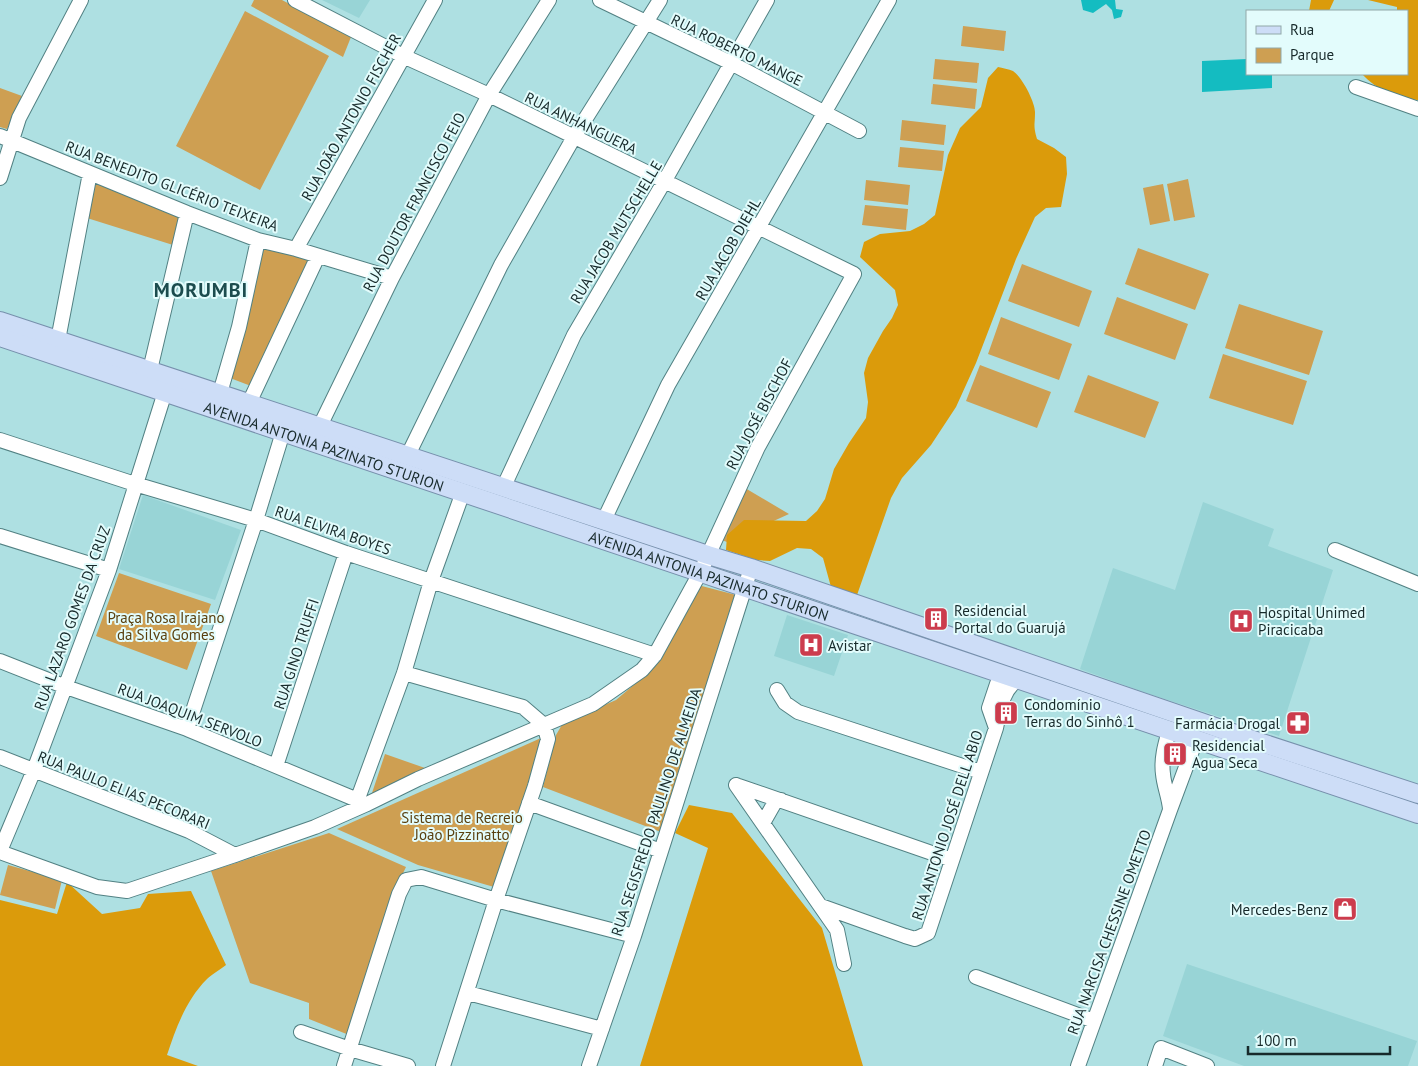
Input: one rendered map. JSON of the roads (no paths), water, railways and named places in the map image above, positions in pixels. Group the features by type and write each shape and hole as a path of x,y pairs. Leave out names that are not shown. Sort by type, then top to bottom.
{"main road":[{"name":"AVENIDA ANTONIA PAZINATO STURION","path":"0,321 751,568 1418,794"},
{"name":"AVENIDA ANTONIA PAZINATO STURION","path":"0,337 1418,814"},
{"path":"283,432 304,437 313,434 320,426"},
{"path":"1011,677 1008,664 1019,660"},
{"path":"1055,693 1059,684 1068,676"},
{"path":"1272,766 1287,760 1355,783 1368,778"}],"street":[{"path":"0,178 6,138 20,118 81,0"},
{"name":"RUA ANHANGUERA","path":"295,0 403,56 489,95 854,274"},
{"name":"RUA JOÃO ANTONIO FISCHER","path":"296,249 435,0"},
{"name":"RUA DOUTOR FRANCISCO FEIO","path":"320,426 392,278 489,95 549,0"},
{"name":"RUA ROBERTO MANGE","path":"600,0 731,63 859,131"},
{"path":"408,455 501,265 574,137 647,24 660,0"},
{"name":"RUA JACOB MUTSCHELLE","path":"504,486 574,334 664,182 767,0"},
{"name":"RUA JACOB DIEHL","path":"604,520 668,385 889,0"},
{"path":"1356,87 1418,109"},
{"name":"RUA BENEDITO GLICÉRIO TEIXEIRA","path":"6,138 187,213 258,240 296,249 392,278"},
{"path":"58,340 90,173"},
{"path":"150,370 187,213"},
{"path":"221,411 219,407 220,393 239,327 258,240"},
{"path":"249,403 318,256"},
{"name":"RUA JOSÉ BISCHOF","path":"0,851 97,886 127,890 235,856 315,826 362,803 593,704 642,670 655,655 700,573 758,447 854,274"},
{"name":"RUA LAZARO GOMES DA CRUZ","path":"0,851 66,687 108,570 165,392"},
{"path":"187,728 283,432"},
{"name":"RUA ELVIRA BOYES","path":"0,440 135,484 256,520 431,582 655,655"},
{"path":"362,803 431,582 463,492"},
{"path":"0,536 108,570"},
{"path":"1336,550 1418,584"},
{"name":"RUA GINO TRUFFI","path":"276,766 346,553"},
{"name":"RUA SEGISFREDO PAULINO DE ALMEIDA","path":"589,1066 634,936 751,568"},
{"name":"RUA JOAQUIM SERVOLO","path":"0,661 66,687 187,728 362,803"},
{"path":"404,673 522,707 544,725 548,739 443,1066"},
{"name":"RUA ANTONIO JOSÉ DELL ABIO","path":"821,906 915,939 928,933 996,728 989,708 994,690 1011,677"},
{"path":"777,690 785,703 798,712 981,772"},
{"name":"RUA NARCISA CHESSINE OMETTO","path":"1169,731 1162,760 1170,810"},
{"name":"RUA NARCISA CHESSINE OMETTO","path":"1078,1066 1196,740"},
{"name":"RUA PAULO ELIAS PECORARI","path":"0,757 189,831 235,856"},
{"path":"844,964 837,930 736,785 952,860"},
{"path":"763,823 775,802 781,800"},
{"path":"529,803 661,851"},
{"path":"344,1066 399,894 406,880 421,877 496,900 634,936"},
{"path":"976,977 1094,1021"},
{"path":"468,993 602,1029"},
{"path":"301,1032 408,1066"},
{"path":"1155,1066 1162,1048 1207,1066"}],"water":[{"path":"1081,0 1115,0 1116,9 1123,10 1121,17 1114,19 1112,10 1106,4 1093,13 1083,10"},
{"path":"1246,59 1246,75 1272,75 1272,88 1202,92 1202,61"}],"place":[{"name":"Residencial Portal do Guarujá","path":"936,619"},
{"name":"Hospital Unimed Piracicaba","path":"1241,621"},
{"name":"Avistar","path":"811,645"},
{"name":"Condomínio Terras do Sinhô 1","path":"1006,713"},
{"name":"Farmácia Drogal","path":"1298,723"},
{"name":"Residencial Agua Seca","path":"1175,754"},
{"name":"Mercedes-Benz","path":"1345,909"}],"district":[{"name":"MORUMBI","path":"201,290"}],"park label":[{"name":"Praça Rosa Irajano da Silva Gomes","path":"166,626"},
{"name":"Sistema de Recreio João Pìzzinatto","path":"462,826"}]}
